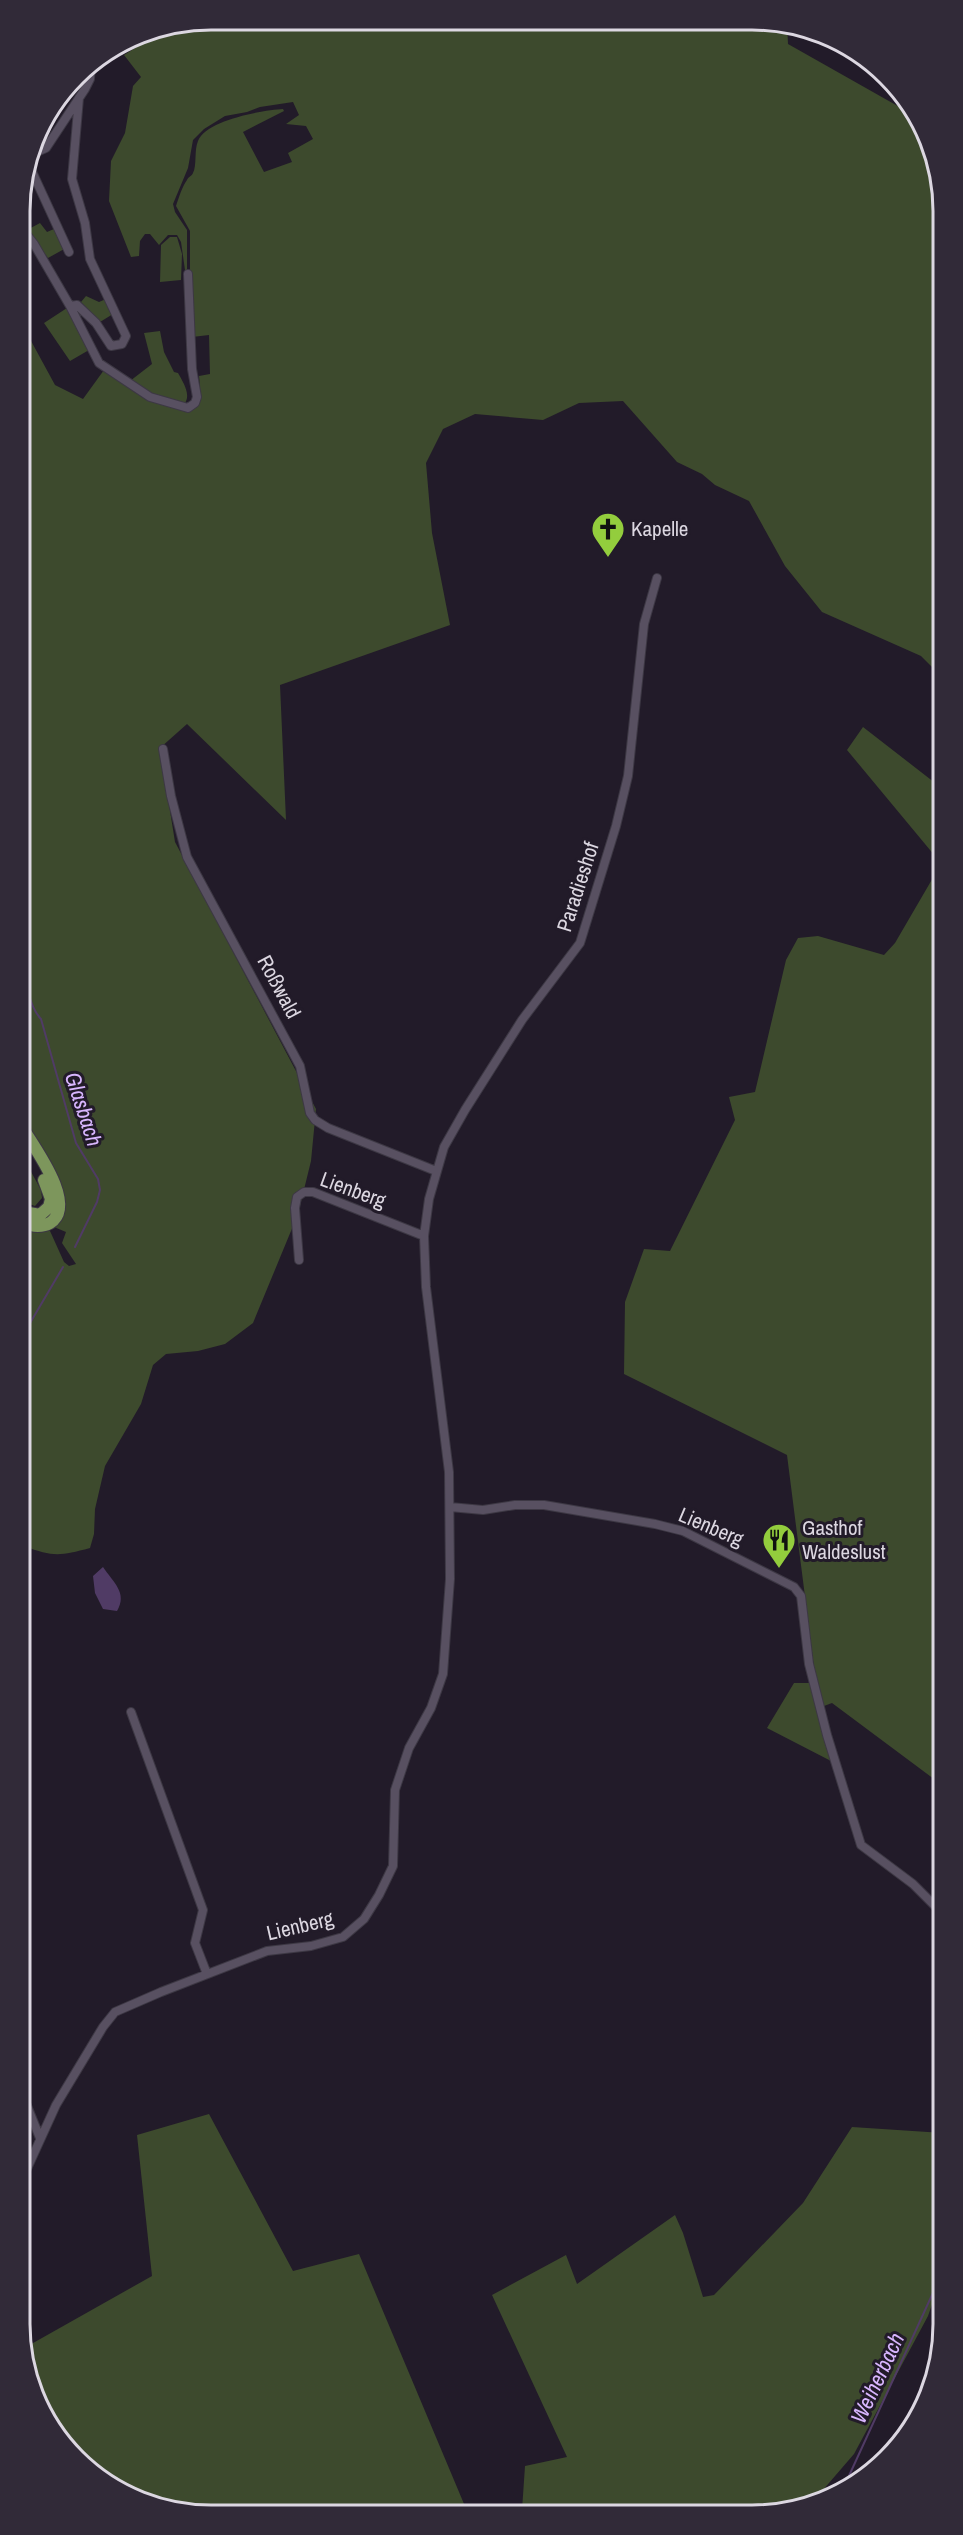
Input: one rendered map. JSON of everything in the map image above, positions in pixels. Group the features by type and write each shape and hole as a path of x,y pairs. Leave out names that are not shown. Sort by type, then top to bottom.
{"main road":[{"path":"30,1141 52,1178 60,1202 58,1214 50,1223 35,1227 30,1225"},
{"path":"30,1156 46,1183 51,1199 49,1207 43,1214 30,1214"}],"street":[{"path":"41,150 46,148 90,77"},
{"path":"70,306 77,304 86,312 111,345 118,346 125,340 126,336 90,259 85,222 72,179 79,98"},
{"path":"34,176 69,252"},
{"path":"30,240 70,306 99,363 150,397 188,408 195,403 197,397 192,369 188,274"},
{"name":"Paradieshof","path":"436,1171 444,1147 504,1045 580,943 616,826 628,776 644,624 657,578"},
{"name":"Roßwald","path":"163,749 173,805 187,857 300,1066 310,1113 315,1120 328,1128 436,1171"},
{"name":"Lienberg","path":"30,2161 56,2105 91,2046 115,2012 267,1951 311,1946 343,1937 364,1919 393,1866 394,1790 409,1748 431,1708 443,1674 450,1580 449,1472 426,1287 424,1236 436,1171"},
{"name":"Lienberg","path":"299,1260 295,1208 297,1197 304,1192 313,1192 424,1236"},
{"name":"Lienberg","path":"450,1507 483,1510 515,1505 544,1505 655,1524 683,1531 794,1587 801,1596 809,1664 824,1725 861,1845 913,1884 933,1903"},
{"path":"131,1712 203,1910 195,1943 207,1974"},
{"path":"30,2113 40,2138"}],"green space":[{"path":"199,30 764,30 787,33 788,44 901,108 919,141 927,164 933,211 933,668 921,656 822,612 785,566 749,501 715,485 702,474 677,462 623,401 579,403 543,420 475,414 443,429 426,463 432,533 450,625 280,685 286,820 187,724 160,748 175,842 316,1109 311,1161 298,1214 253,1323 225,1344 198,1351 166,1354 153,1365 141,1404 105,1466 95,1509 94,1534 90,1548 71,1553 50,1554 30,1548 30,1229 50,1231 64,1262 69,1266 76,1264 62,1243 66,1232 54,1227 65,1210 64,1195 30,1134 30,339 55,385 83,399 104,370 185,410 195,408 200,393 199,376 210,374 209,335 192,337 190,300 193,296 193,283 190,280 190,231 176,206 194,170 198,141 212,127 223,122 262,111 283,109 284,111 243,132 264,172 292,162 288,153 313,139 306,126 286,124 299,115 293,102 225,116 204,129 193,140 188,168 173,204 175,212 187,230 187,270 185,270 181,242 177,235 168,235 159,245 150,234 145,234 140,241 139,256 131,257 109,201 111,161 125,133 133,86 141,77 124,55 142,44 164,36"},
{"path":"40,223 47,232 54,229 66,248 48,258 30,234 30,228"},
{"path":"170,237 177,237 182,254 181,280 160,282 161,245"},
{"path":"86,296 99,302 106,299 113,314 100,322 81,302"},
{"path":"67,308 89,350 70,361 44,323"},
{"path":"160,331 164,352 174,372 178,373 186,388 185,403 149,393 130,381 152,364 144,333"},
{"path":"863,727 933,781 933,854 847,750"},
{"path":"933,878 933,1778 832,1703 816,1709 831,1761 767,1728 794,1683 816,1683 787,1455 624,1374 625,1302 644,1249 670,1251 735,1120 729,1097 755,1092 786,960 798,938 818,936 884,955 895,943"},
{"path":"30,1170 41,1190 42,1198 35,1206 30,1204"},
{"path":"209,2114 293,2271 359,2254 464,2505 199,2505 175,2502 131,2486 110,2475 75,2443 60,2425 44,2394 36,2371 32,2344 152,2276 137,2135"},
{"path":"852,2127 933,2132 933,2302 928,2316 854,2454 822,2491 799,2499 752,2505 522,2505 525,2466 567,2457 492,2295 566,2255 577,2284 675,2215 703,2297 714,2295 803,2203"}],"shaded area":[{"path":"103,1567 120,1593 120,1605 117,1611 103,1609 95,1593 93,1576"}],"waterway":[{"name":"Glasbach","path":"30,997 41,1019 76,1143 98,1179 100,1190 97,1202 75,1247"},
{"name":"Glasbach","path":"30,1323 63,1267"},
{"name":"Weiherbach","path":"848,2478 933,2293"}],"place":[{"name":"Kapelle","path":"608,558"},
{"name":"Gasthof Waldeslust","path":"779,1569"}]}
